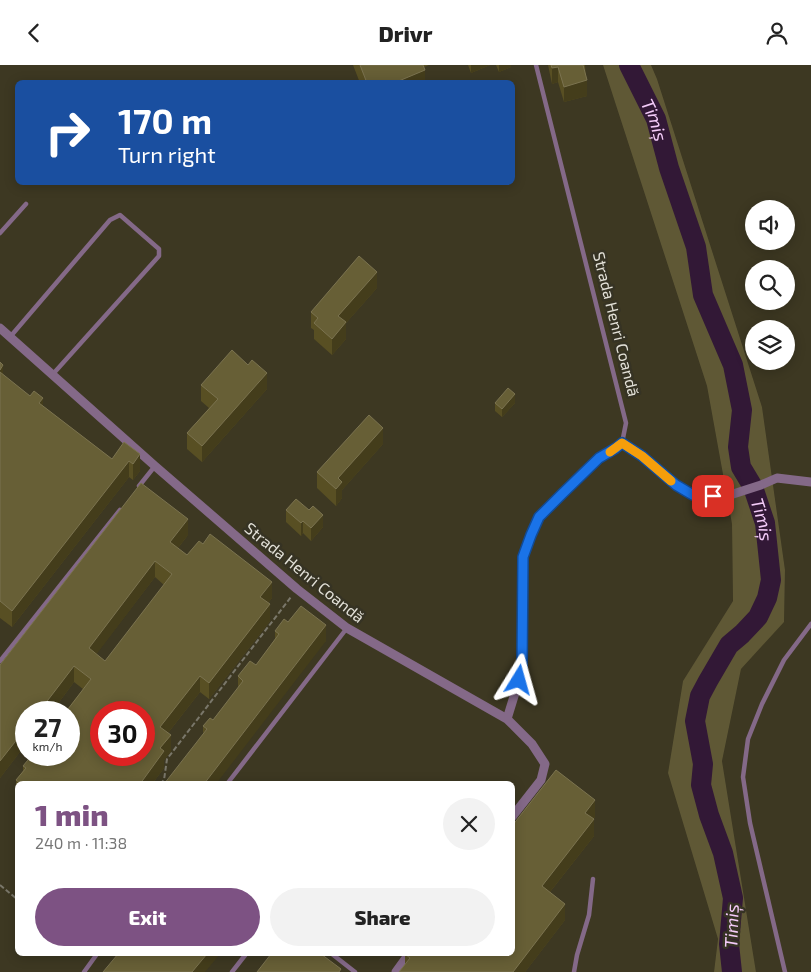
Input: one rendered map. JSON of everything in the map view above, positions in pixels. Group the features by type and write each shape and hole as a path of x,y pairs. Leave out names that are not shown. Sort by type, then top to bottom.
{"street":[{"name":"Strada Henri Coandă","path":"0,328 155,466 347,629 507,719 532,744 545,764 541,780 515,813"},
{"path":"507,719 522,667 523,557 539,517 599,458 622,443 642,456 676,485 693,495 730,495 777,478 811,482"},
{"path":"396,972 408,956"}],"lane":[{"name":"Strada Henri Coandă","path":"536,65 626,423 622,443"},
{"path":"0,233 26,203"},
{"path":"10,337 110,220 120,215 159,249 159,256 53,374"},
{"path":"137,489 155,466"},
{"path":"0,661 125,503"},
{"path":"785,972 750,823 743,777 748,739 762,703 784,660 811,624"},
{"path":"229,781 347,629"},
{"path":"574,972 589,915 593,879"},
{"path":"84,972 96,956"},
{"path":"232,972 244,956"},
{"path":"335,956 355,972"}],"path":[{"path":"163,781 167,759 298,589"},
{"path":"0,885 15,898"}],"shaded area":[{"path":"0,65 603,65 707,386 732,524 733,601 683,681 668,773 718,939 714,972 0,972"},
{"path":"603,65 651,65 745,354 745,370 750,370 762,407 785,570 784,622 741,669 722,761 756,972 714,972 718,939 668,773 683,681 733,601 732,524 707,386"},
{"path":"651,65 811,65 811,972 756,972 722,761 741,669 784,621 785,570 762,407 750,370 795,370 795,320 745,320 745,354"}],"building":[{"path":"360,65 423,65 425,70 401,80 366,80"},
{"path":"551,65 583,65 587,80 564,87 558,67 552,68"},
{"path":"359,256 377,272 338,316 346,322 332,339 314,323 318,318 311,312"},
{"path":"232,350 248,365 252,360 267,373 202,446 187,433 218,399 201,385"},
{"path":"0,372 30,396 34,391 43,398 39,403 112,459 124,442 140,454 133,464 129,461 12,611 0,601"},
{"path":"508,388 515,394 502,409 495,403"},
{"path":"369,415 383,428 338,478 342,482 336,489 317,472"},
{"path":"141,483 188,519 170,542 187,555 199,541 203,544 210,534 272,582 260,597 270,604 209,683 200,676 160,727 171,735 160,748 164,751 155,763 155,701 90,701 90,766 153,766 142,781 16,780 26,768 23,766 80,766 80,701 74,701 91,679 74,666 47,701 15,701 15,742 0,761 0,665","holes":["155,561 172,574 105,661 89,648"]},
{"path":"296,499 309,510 313,506 323,515 311,528 303,521 301,523 286,510"},
{"path":"301,606 326,625 206,781 166,781 207,729 203,726 210,718 213,720 243,681 238,676 250,661 256,665 279,634 275,631 284,619 288,622"},
{"path":"556,770 595,800 585,813 594,819 542,886 565,904 513,972 399,972 410,958 408,956 515,956 515,822"},
{"path":"116,956 205,956 192,972 103,972"},
{"path":"269,956 324,956 341,969 339,972 257,972"}],"waterway":[{"name":"Timiș","path":"629,65 656,119 669,168 696,247 703,295 733,365 742,410 738,447 741,467 753,487 765,523 771,580 767,598 758,617 729,645 700,696 695,721 703,764 701,785 709,815 723,853 733,898 729,944 732,972"}],"slow traffic":[{"path":"610,452 622,443 642,456 671,481"}],"route":[{"path":"519,680 522,667 523,557 539,517 584,471 599,458 622,443 642,456 676,485 693,495 713,496"}]}
